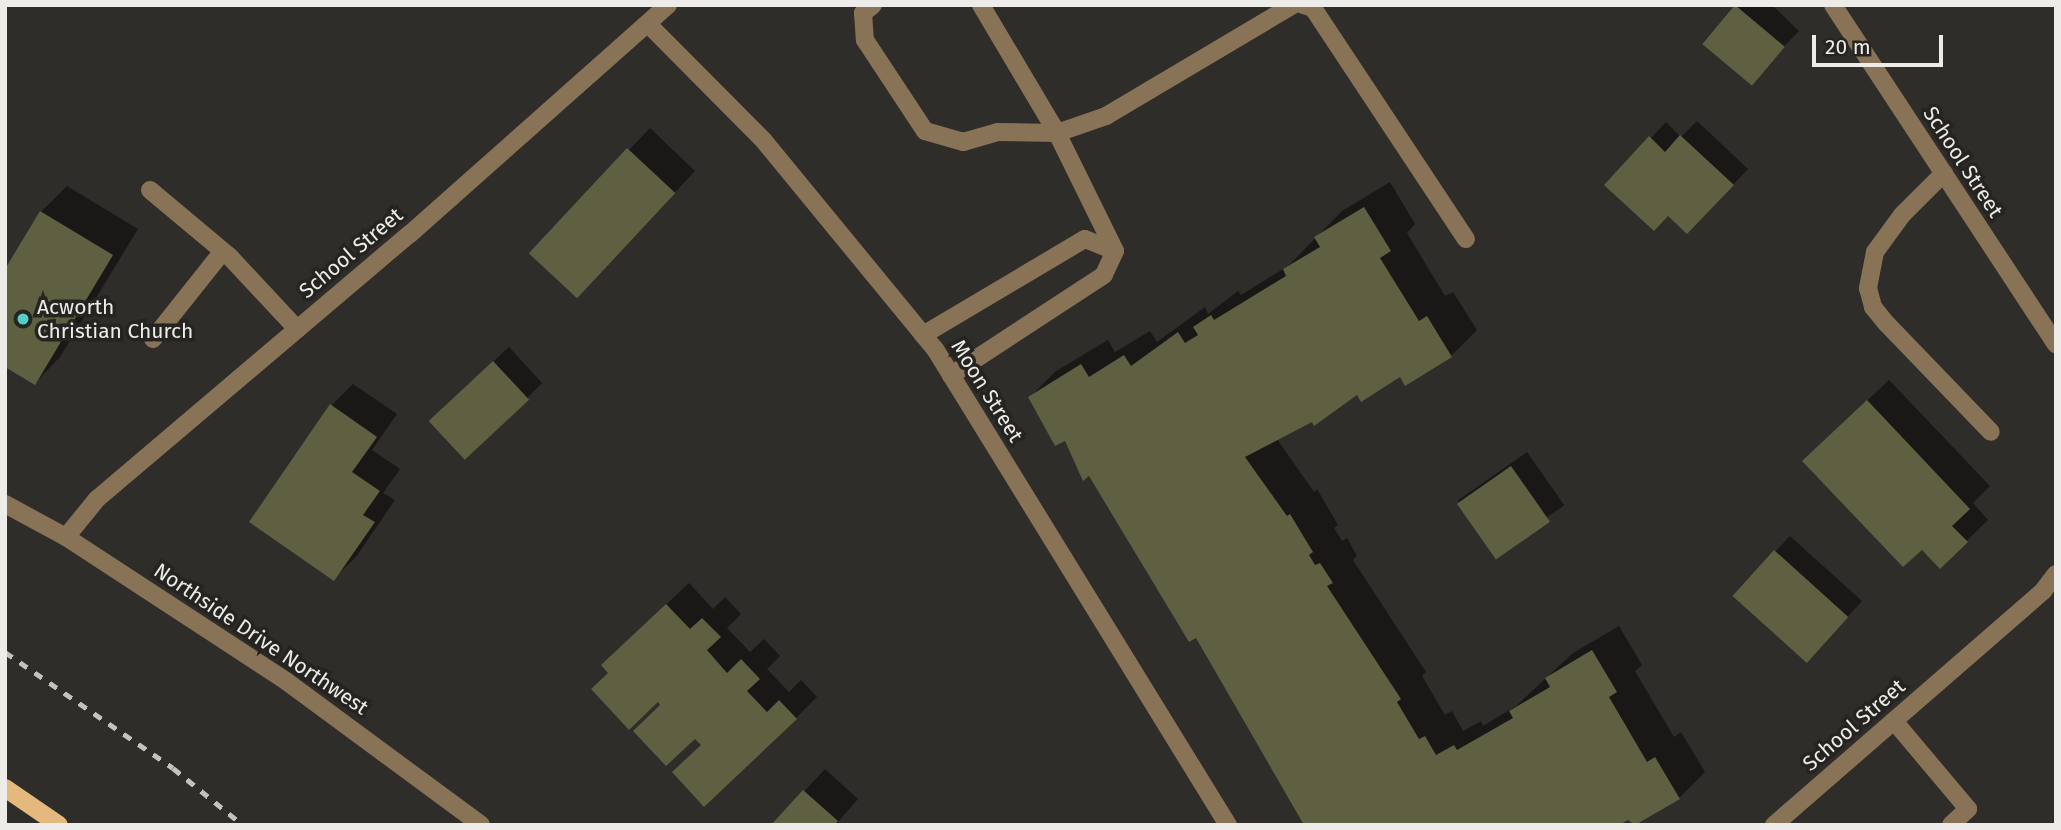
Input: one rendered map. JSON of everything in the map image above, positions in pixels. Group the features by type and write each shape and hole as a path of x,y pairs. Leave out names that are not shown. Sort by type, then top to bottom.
{"main road":[{"path":"5,788 59,825"}],"street":[{"name":"School Street","path":"66,537 97,499 297,329 668,5"},
{"path":"873,5 863,13 865,40 926,131 963,142 997,132 1057,134 1106,116 1293,5"},
{"path":"981,5 1057,134 1115,250"},
{"path":"1303,5 1313,8 1466,239"},
{"name":"School Street","path":"1833,5 2056,344"},
{"name":"Moon Street","path":"649,24 764,141 923,335 951,375 1228,825"},
{"path":"1944,173 1902,215 1875,252 1868,288 1873,307 1886,323 1990,432"},
{"path":"150,191 223,251 297,329"},
{"path":"923,335 1085,239 1115,250"},
{"path":"951,375 1104,275 1115,250"},
{"path":"153,339 223,251"},
{"name":"Northside Drive Northwest","path":"5,504 66,537 296,688 481,825"},
{"name":"School Street","path":"1774,825 2043,591 2056,574"},
{"path":"1894,721 1968,809 1951,825"}],"building":[{"path":"1735,5 1785,47 1752,86 1702,44"},
{"path":"1680,135 1734,185 1687,234 1668,216 1654,231 1604,185 1649,136 1665,152"},
{"path":"627,148 675,193 577,298 529,253"},
{"path":"1364,207 1391,251 1380,258 1419,321 1427,316 1452,357 1405,386 1400,377 1361,402 1357,395 1314,426 1312,422 1245,457 1287,516 1290,514 1313,552 1309,555 1315,565 1320,563 1333,583 1327,586 1401,699 1397,702 1419,739 1425,736 1436,755 1454,745 1457,750 1513,718 1509,711 1550,687 1545,678 1592,650 1617,692 1609,697 1647,762 1655,757 1680,799 1635,825 1628,820 1619,825 1304,825 1196,638 1189,642 1089,476 1083,481 1065,441 1055,446 1028,397 1081,364 1089,377 1124,355 1131,366 1178,332 1185,343 1198,335 1193,327 1211,315 1214,320 1286,276 1283,269 1320,247 1314,237"},
{"path":"40,211 113,255 35,385 5,367 5,269"},
{"path":"493,361 529,400 465,460 429,421"},
{"path":"1867,400 1970,509 1952,526 1968,542 1940,569 1922,550 1903,567 1802,461"},
{"path":"330,404 377,437 352,472 380,491 363,515 375,522 334,581 249,522"},
{"path":"1511,466 1550,522 1496,560 1457,504"},
{"path":"1774,550 1848,617 1807,663 1733,596"},
{"path":"666,604 690,629 702,618 721,637 707,650 727,673 741,659 760,679 747,691 767,712 779,700 797,719 704,807 672,772 701,745 695,739 666,766 633,731 660,705 658,702 629,730 591,689 608,673 601,665"},
{"path":"803,790 838,821 835,825 771,825"}],"railway":[{"path":"5,652 173,768 243,825"}],"place":[{"name":"Acworth Christian Church","path":"23,319"}]}
